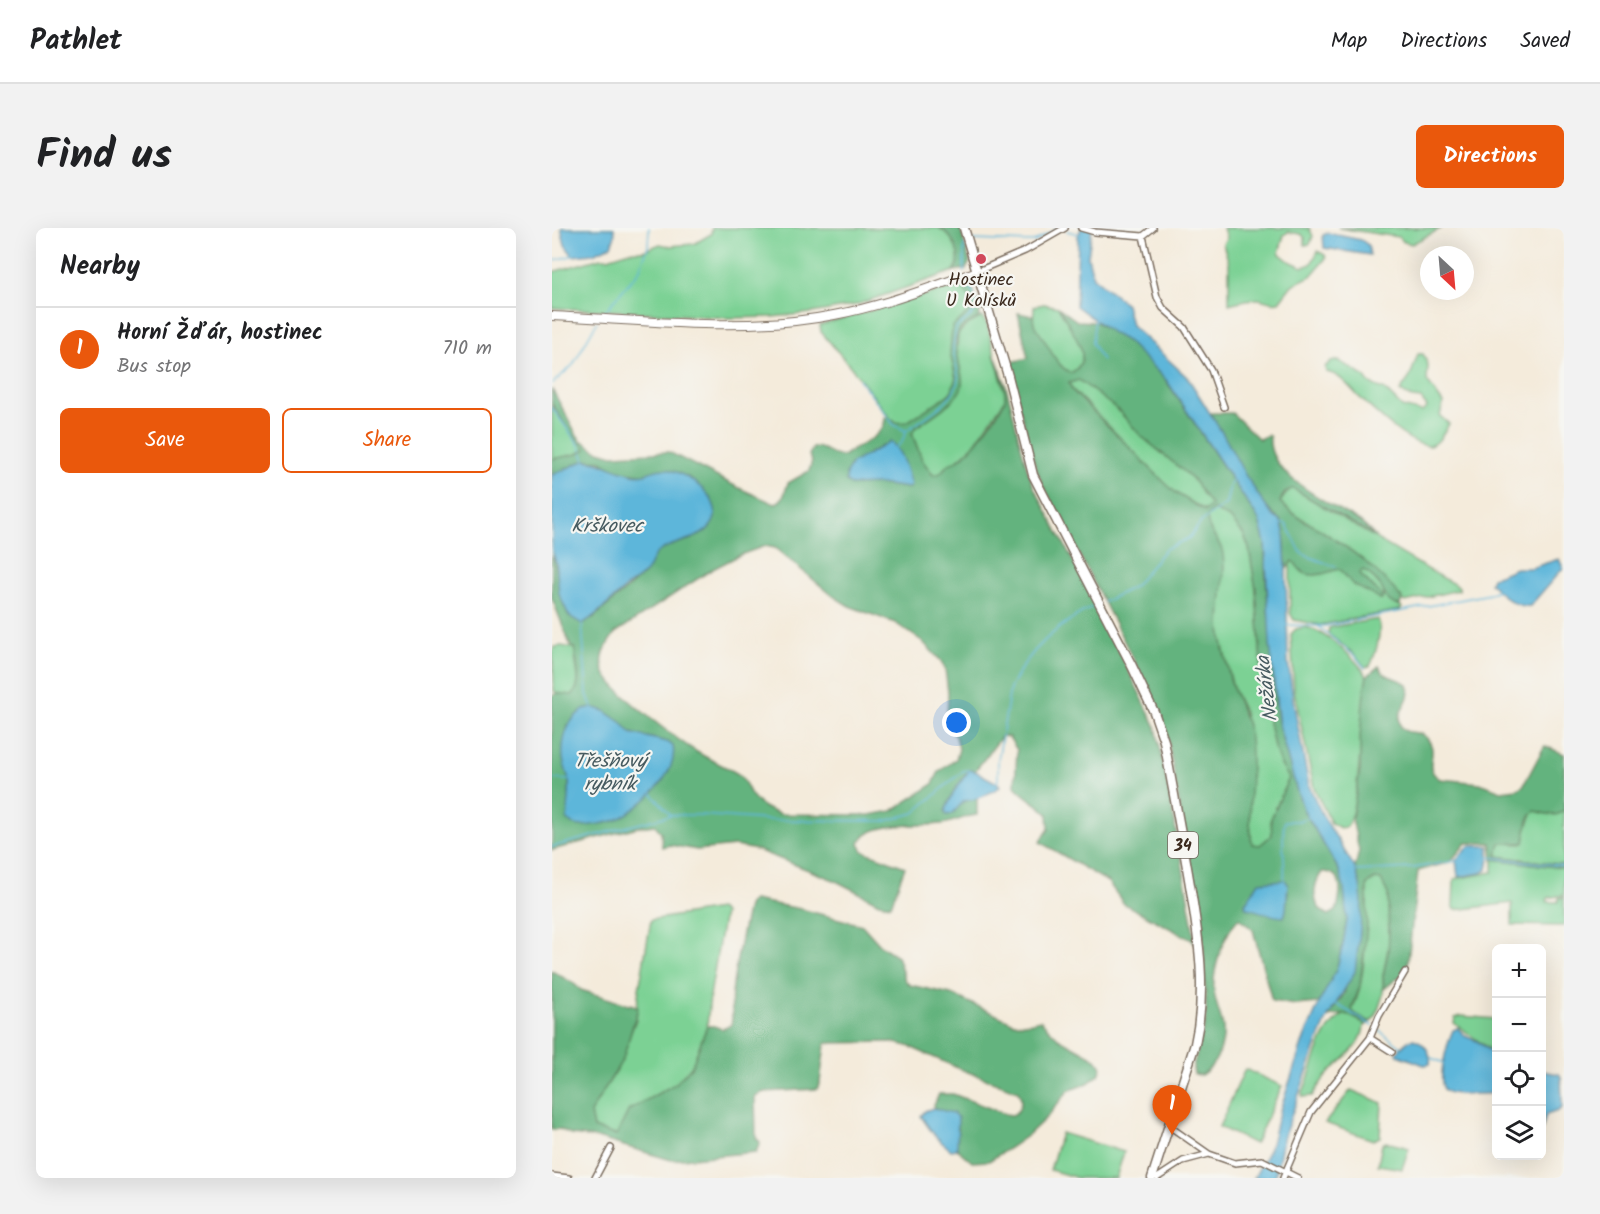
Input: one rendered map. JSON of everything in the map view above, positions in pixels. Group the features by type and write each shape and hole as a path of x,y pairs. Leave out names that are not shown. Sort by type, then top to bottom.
{"main road":[{"name":"34","path":"964,228 1008,376 1034,475 1101,604 1160,726 1199,940 1202,990 1200,1022 1189,1065 1152,1178"}],"street":[{"path":"552,316 737,324 790,322 834,316 863,309 978,271 1025,251 1065,228"},
{"path":"1081,228 1095,232 1143,236 1153,228"},
{"path":"1143,236 1157,297 1163,308 1184,327 1211,370 1224,407"},
{"path":"1283,1178 1283,1170 1311,1112 1370,1038 1379,1016 1405,972"},
{"path":"1370,1038 1392,1052"},
{"path":"1169,1126 1209,1155 1235,1163 1262,1161 1298,1178"},
{"path":"1194,1157 1195,1143"},
{"path":"595,1178 611,1148"},
{"path":"1157,1178 1164,1176 1176,1164 1194,1157 1209,1155"},
{"path":"552,1176 569,1178"}],"green space":[{"path":"712,228 939,228 953,241 958,259 954,271 856,305 812,313 728,318 552,308 552,272 630,251 643,251 660,244 669,246 694,244 711,234"},
{"path":"939,228 960,228 970,262 966,269 954,271 958,259 956,247 949,236"},
{"path":"1223,228 1309,228 1313,236 1310,244 1305,245 1305,238 1301,234 1288,232 1284,235 1279,253 1289,261 1303,267 1311,264 1318,251 1326,258 1311,276 1292,285 1279,302 1255,299 1229,304 1229,263 1223,244 1226,238"},
{"path":"1338,228 1442,228 1412,244 1398,237"},
{"path":"969,281 973,283 974,295 981,306 979,317 962,328 957,336 957,351 962,375 961,389 953,400 915,428 912,434 922,460 933,475 940,473 949,464 962,457 991,423 1005,399 994,354 1001,370 1034,487 1095,602 1156,727 1181,856 1194,943 1124,904 1108,882 1040,842 1049,829 1048,814 1015,786 1017,750 1009,737 1002,736 975,771 969,770 955,790 945,811 949,815 964,801 977,799 977,815 932,825 883,828 864,836 859,844 863,851 905,867 891,905 879,903 834,880 757,850 735,846 697,850 670,845 662,847 661,832 655,825 638,827 552,850 552,696 557,693 572,695 578,685 578,679 575,648 571,647 552,598 552,550 560,591 569,616 593,618 645,573 655,554 665,547 691,539 707,530 715,516 714,507 690,478 664,469 644,475 615,470 601,461 585,460 552,475 552,459 577,454 586,449 569,431 552,404 552,389 577,435 596,450 613,455 669,452 775,504 783,497 788,483 809,471 812,461 809,455 813,448 821,448 843,456 875,436 884,425 885,418 890,418 896,423 907,422 951,393 956,377 950,354 952,327 972,310 972,301 961,286","holes":["887,443 909,488 879,484 851,485 852,463","765,546 775,548 833,596 849,606 895,623 922,641 941,661 945,669 948,692 947,722 957,740 959,749 956,759 939,772 932,785 892,811 870,815 780,814 755,800 738,774 675,737 631,702 609,680 602,661 615,633 711,570 740,555","621,722 631,733 667,742 569,795 569,780 563,759 568,725"]},
{"path":"960,285 970,296 973,304 969,313 955,324 952,357 956,377 955,385 947,396 924,413 903,423 896,422 890,418 821,332 820,325"},
{"path":"1044,304 1058,307 1081,349 1081,362 1071,373 1053,357 1033,324 1034,306"},
{"path":"1058,307 1077,321 1096,322 1127,341 1148,361 1167,382 1259,520 1265,543 1275,701 1279,727 1304,811 1339,870 1344,888 1347,920 1343,944 1336,971 1319,1003 1295,1005 1272,1001 1253,930 1239,918 1224,942 1215,973 1215,996 1223,1027 1223,1041 1215,1061 1201,1075 1194,1074 1193,1067 1205,1023 1203,940 1168,740 1158,710 1135,662 1042,483 1035,465 1008,363 1028,358 1018,313 1033,316 1036,328 1058,362 1066,370 1071,373 1080,365 1081,349","holes":["1079,380 1118,410 1141,436 1192,478 1211,505 1205,511 1176,493 1072,390 1069,383","1213,509 1231,519 1244,535 1249,548 1256,589 1263,693 1274,747 1289,778 1271,819 1272,835 1260,845 1252,844 1250,831 1251,752 1249,733 1230,678 1221,637 1220,615 1224,559 1220,545 1209,527 1207,517","1322,872 1329,873 1335,876 1340,886 1336,911 1329,915 1323,912 1316,902 1315,890","1285,881 1288,893 1284,916 1246,908 1245,904 1257,890 1267,884"]},
{"path":"982,317 987,324 1005,400 973,446 956,461 946,466 940,474 933,475 922,460 912,433 915,428 951,401 962,384 957,349 958,334 967,325"},
{"path":"1418,354 1423,354 1428,365 1427,381 1443,403 1440,416 1449,424 1439,440 1430,446 1412,440 1392,427 1344,381 1326,372 1325,367 1331,361 1339,361 1364,376 1369,383 1385,390 1402,407 1422,412 1427,407 1421,399 1412,398 1400,391 1410,377"},
{"path":"1079,380 1118,410 1141,436 1192,478 1211,505 1206,511 1176,493 1072,389 1069,383"},
{"path":"552,404 569,431 587,449 577,454 552,459"},
{"path":"1210,413 1232,413 1259,439 1268,435 1278,464 1289,476 1317,497 1361,523 1376,537 1294,489 1287,491 1280,502 1293,514 1364,560 1402,599 1400,605 1392,603 1378,582 1363,570 1360,572 1361,575 1383,597 1382,600 1352,584 1339,569 1313,575 1302,572 1293,561 1286,570 1284,531 1281,521 1251,486"},
{"path":"1290,489 1294,489 1459,587 1459,590 1405,602 1308,522 1292,513 1280,502"},
{"path":"1213,509 1231,519 1244,535 1249,548 1256,589 1263,693 1274,747 1289,778 1271,819 1272,835 1260,845 1252,845 1248,796 1251,766 1244,712 1233,689 1221,637 1219,615 1223,567 1214,537 1208,528 1207,517"},
{"path":"1294,561 1299,568 1309,574 1338,569 1347,578 1381,600 1383,597 1361,575 1360,572 1363,570 1372,576 1383,589 1384,595 1402,608 1320,625 1294,620 1290,613 1290,563"},
{"path":"1378,619 1379,636 1370,666 1365,667 1353,653 1328,634 1329,628 1332,627"},
{"path":"1305,627 1339,646 1367,676 1357,780 1351,818 1346,827 1340,828 1331,823 1314,788 1294,691 1291,634 1296,629"},
{"path":"554,647 574,648 575,651 578,680 576,690 572,695 554,691 553,650"},
{"path":"1379,666 1390,677 1403,682 1408,687 1408,697 1399,722 1404,730 1420,734 1428,739 1432,749 1432,771 1440,779 1480,783 1501,791 1517,789 1523,786 1545,746 1564,754 1564,810 1554,815 1535,811 1528,821 1524,843 1500,843 1497,856 1564,865 1564,868 1493,859 1491,843 1466,843 1450,862 1418,871 1408,962 1405,972 1384,989 1383,976 1389,934 1388,894 1381,880 1375,879 1367,884 1367,926 1360,986 1352,1009 1354,1013 1370,1022 1365,1026 1363,1022 1346,1014 1328,1017 1344,994 1360,932 1360,884 1355,868 1359,851 1352,818 1360,770 1364,692 1367,676"},
{"path":"1564,810 1564,865 1497,856 1500,843 1522,844 1532,813 1535,811 1554,815"},
{"path":"1493,859 1564,868 1564,895 1548,898 1547,902 1558,902 1559,898 1564,897 1564,926 1512,925 1512,903 1455,910 1453,907 1454,879 1493,872"},
{"path":"1378,878 1388,894 1389,943 1383,976 1383,995 1376,1016 1370,1022 1354,1013 1352,1009 1361,984 1363,967 1366,888 1367,884"},
{"path":"753,900 801,909 862,925 880,945 897,956 905,980 910,985 951,994 1014,1023 1040,1020 1058,1038 1096,1059 1102,1067 1099,1075 1088,1083 1068,1091 1048,1116 1028,1135 989,1161 972,1162 957,1149 958,1127 937,1108 933,1108 939,1094 953,1094 1012,1115 1018,1111 1021,1104 1018,1091 908,1046 890,1042 826,1043 817,1089 764,1092 755,1096 756,1138 760,1142 756,1152 671,1160 597,1138 572,1135 560,1129 552,1130 552,971 581,990 632,1004 638,1008 623,1059 590,1113 593,1128 615,1135 629,1110 675,1084 692,1066 707,1026 722,1029 731,1025 736,962 747,910"},
{"path":"719,909 724,913 707,1026 692,1066 675,1084 629,1110 617,1134 593,1128 591,1109 617,1070 636,1019 651,920"},
{"path":"1346,1014 1364,1023 1361,1038 1352,1051 1324,1078 1312,1096 1303,1097 1302,1094 1318,1049 1330,1027"},
{"path":"1461,1016 1492,1019 1492,1051 1454,1023 1455,1018"},
{"path":"1245,1069 1282,1086 1255,1144 1219,1127"},
{"path":"1351,1090 1382,1103 1380,1137 1373,1140 1325,1123"},
{"path":"1061,1133 1124,1152 1116,1178 1078,1178 1050,1170"},
{"path":"1386,1142 1409,1148 1402,1169 1378,1165 1382,1144"}],"water":[{"path":"561,228 614,228 615,235 611,246 593,254 573,256 565,245"},
{"path":"1081,228 1092,228 1088,257 1093,277 1126,304 1131,325 1188,378 1246,476 1273,516 1281,521 1284,531 1286,570 1288,661 1309,786 1323,816 1355,868 1360,884 1362,901 1355,972 1328,1017 1318,1041 1283,1139 1275,1178 1254,1178 1270,1148 1303,1041 1336,971 1347,920 1344,888 1339,870 1304,811 1279,727 1270,645 1265,543 1259,520 1167,381 1127,341 1076,306 1078,237"},
{"path":"1328,233 1361,240 1368,245 1370,255 1324,248 1323,235"},
{"path":"890,442 898,450 904,462 911,485 909,488 879,484 851,485 846,482 846,474 852,463"},
{"name":"Krškovec","path":"585,460 633,474 664,469 683,475 703,489 710,498 715,508 715,517 705,532 657,553 646,572 582,624 569,616 559,594 556,563 552,550 552,475"},
{"path":"1559,559 1563,568 1530,606 1518,605 1490,583 1492,578 1516,568 1531,568"},
{"name":"Třešňový rybník","path":"592,707 605,711 621,722 631,733 667,742 673,746 673,757 664,779 646,800 635,808 613,821 578,826 567,819 569,787 563,759 563,743 572,720 577,714"},
{"path":"969,770 999,784 1000,787 978,798 964,801 952,814 946,815 945,811 955,790"},
{"path":"1469,846 1489,846 1487,870 1458,877 1456,860"},
{"path":"1285,880 1288,884 1284,917 1246,908 1245,904 1259,882"},
{"path":"1458,1028 1465,1036 1477,1041 1492,1053 1492,1093 1459,1094 1445,1090 1442,1079 1444,1061 1453,1030"},
{"path":"1413,1039 1421,1042 1426,1048 1430,1056 1430,1064 1424,1065 1398,1055 1397,1052"},
{"path":"1546,1072 1559,1074 1561,1077 1562,1108 1546,1115"},
{"path":"933,1108 953,1113 958,1118 957,1149 951,1150 942,1142 921,1116 925,1111"}],"waterway":[{"path":"601,316 639,271 648,247 649,228"},
{"path":"971,240 1034,242 1059,228"},
{"path":"1067,231 1079,234"},
{"path":"964,244 964,272"},
{"path":"552,261 574,255"},
{"path":"859,379 894,425 906,431 947,400 957,384 958,375 953,347 956,328 971,316 977,302 967,279"},
{"path":"1095,319 1092,343 1102,360"},
{"path":"552,384 573,365 597,322"},
{"path":"552,408 579,445 585,460"},
{"path":"896,447 902,442 906,431"},
{"path":"1104,602 1135,586 1165,549 1189,538 1202,521 1226,504 1234,478"},
{"path":"1282,524 1286,524 1302,554 1336,567"},
{"path":"1285,625 1325,626 1490,594 1498,589"},
{"path":"995,784 998,780 998,760 1010,689 1017,675 1046,639 1070,620 1097,605"},
{"path":"582,624 587,694 592,707"},
{"path":"1319,627 1356,657 1365,668"},
{"path":"552,847 671,815 770,820 886,821 914,813 963,771 969,770 970,772"},
{"path":"552,779 569,780"},
{"path":"652,794 671,815"},
{"path":"1284,881 1285,821 1298,821 1309,817"},
{"path":"1487,857 1564,866"},
{"path":"1356,871 1413,868 1456,861"},
{"path":"1336,1004 1373,1026"},
{"path":"1377,1029 1401,1047"},
{"path":"1431,1058 1444,1063"}],"place":[{"name":"Hostinec U Kolísků","path":"981,259"},
{"name":"Horní Žďár, hostinec","path":"1172,1135"}],"water label":[{"name":"Nežárka","path":"1266,689"}]}
